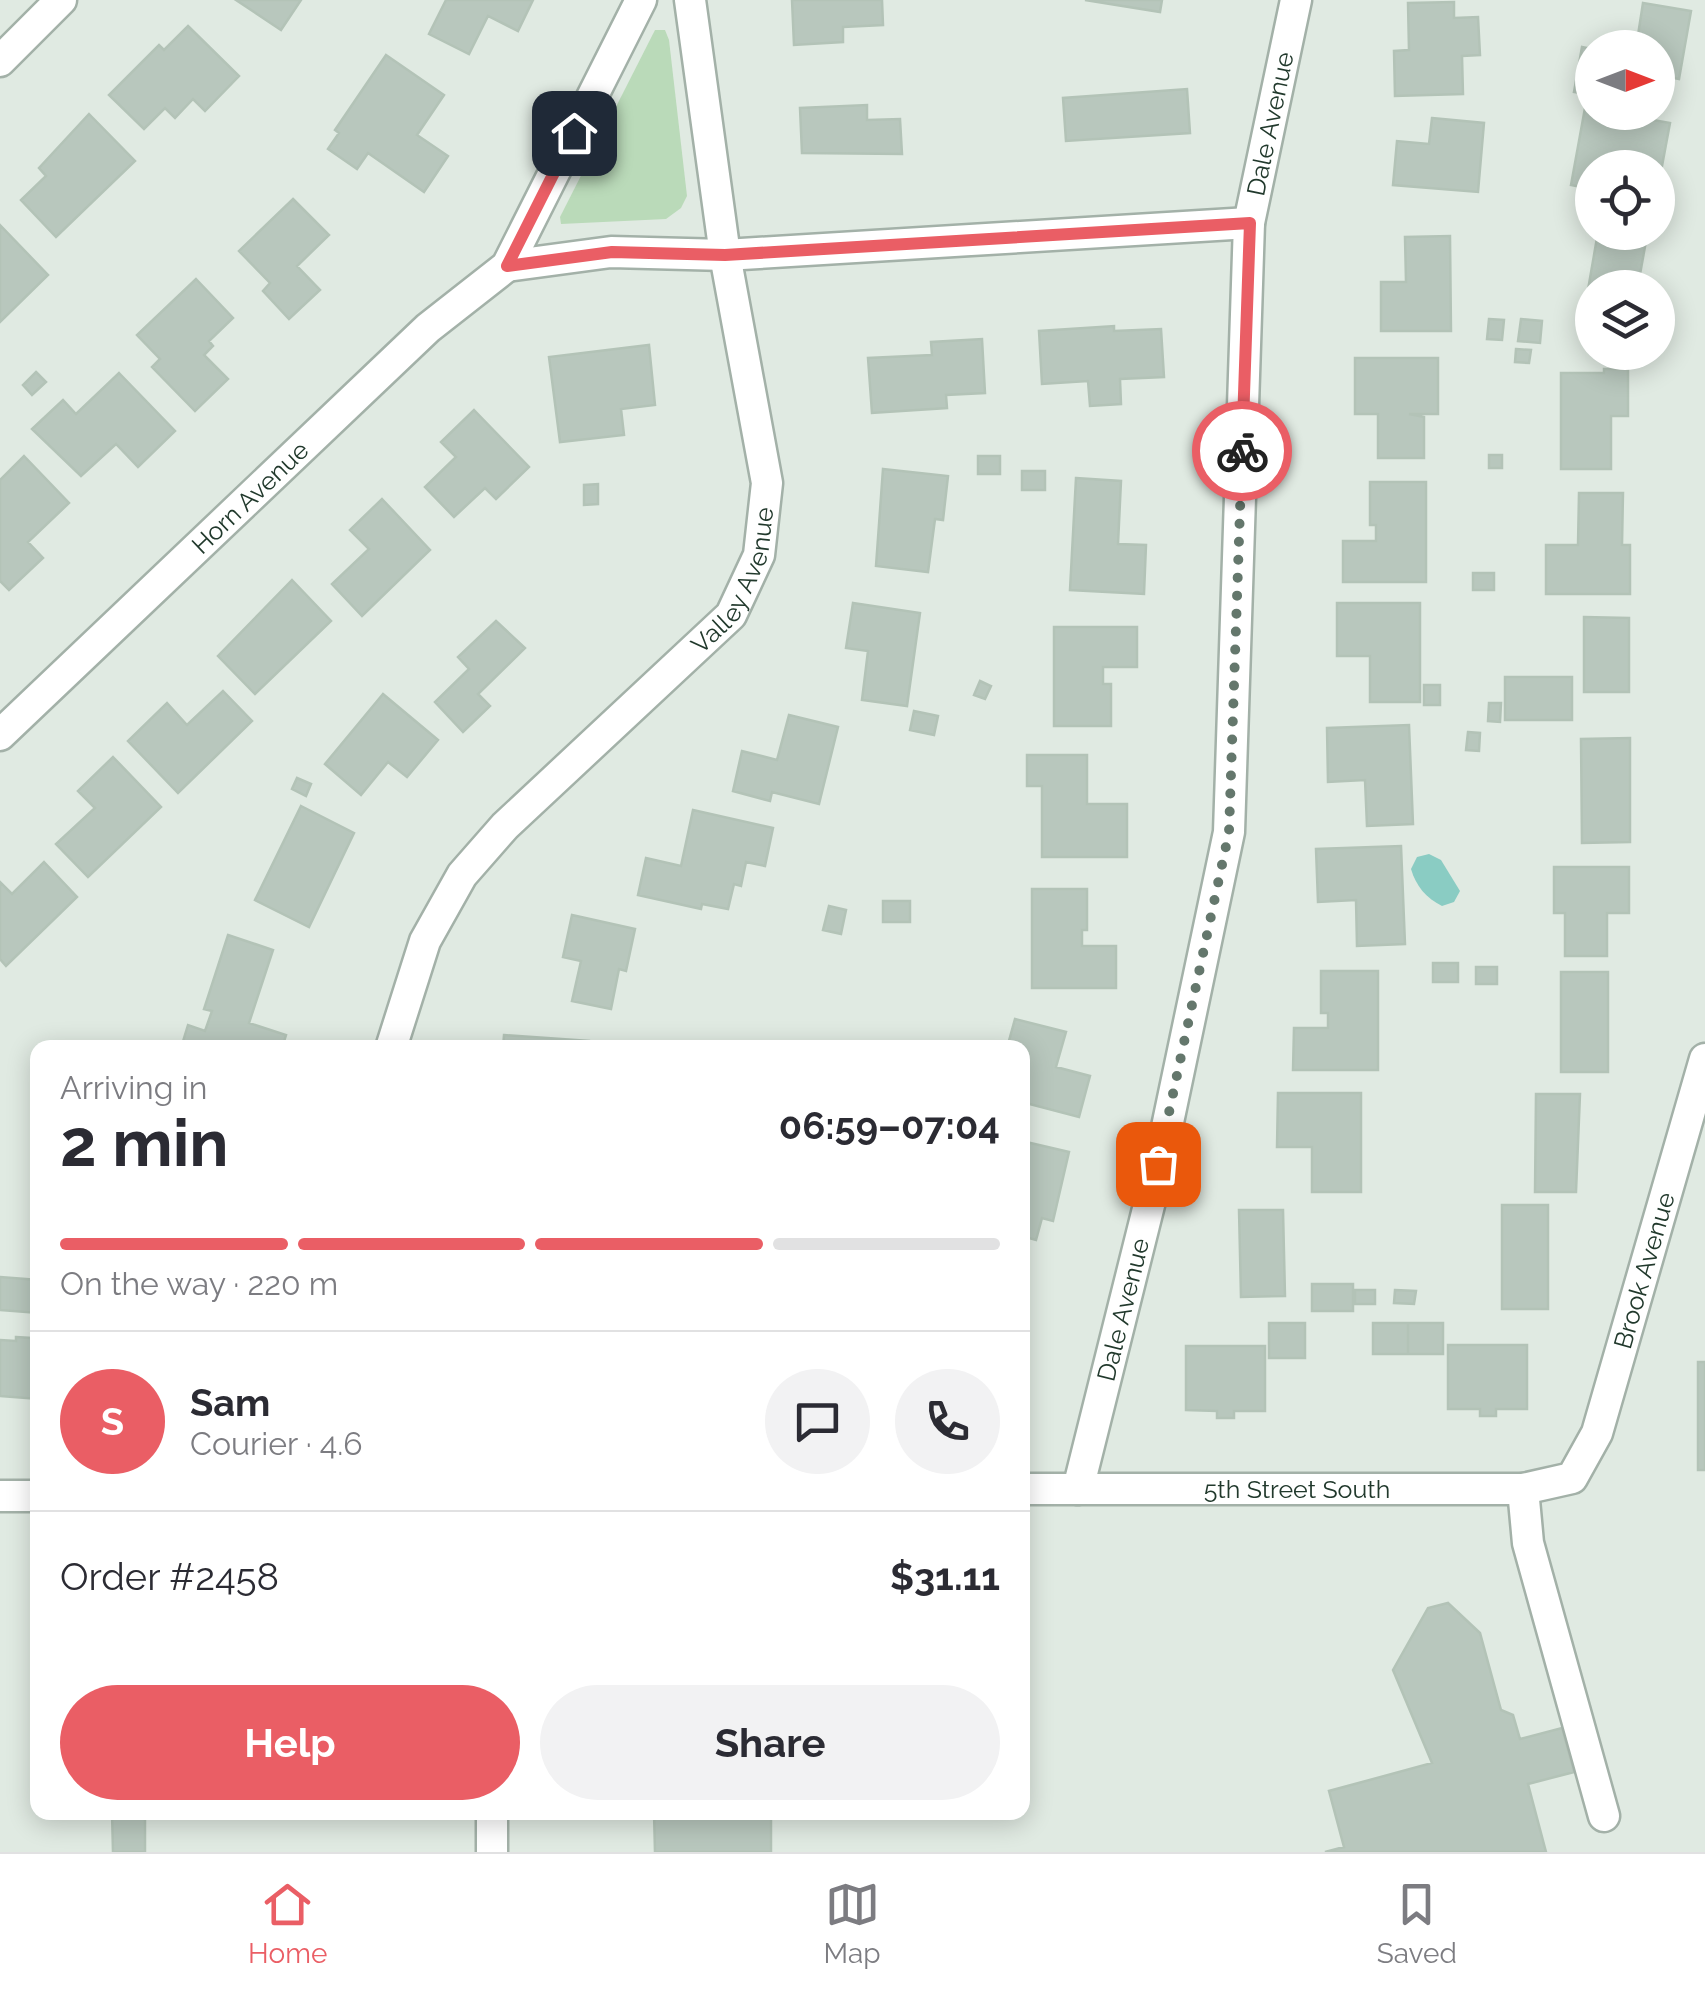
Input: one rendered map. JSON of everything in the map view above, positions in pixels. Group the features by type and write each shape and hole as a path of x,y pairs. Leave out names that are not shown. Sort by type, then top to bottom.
{"street":[{"path":"0,61 61,0"},
{"name":"Horn Avenue","path":"0,735 428,328 507,266 641,0"},
{"name":"Valley Avenue","path":"394,1040 425,941 462,875 505,826 732,615 760,555 767,483 725,255 690,0"},
{"name":"Dale Avenue","path":"1078,1488 1158,1164 1229,832 1250,223 1296,0"},
{"path":"507,266 612,252 725,255 1250,223"},
{"name":"Brook Avenue","path":"1572,1478 1597,1433 1705,1059"},
{"name":"5th Street South","path":"1030,1489 1523,1488 1572,1478"},
{"path":"1523,1488 1528,1543 1604,1816"},
{"path":"0,1496 30,1496"},
{"path":"492,1820 492,1852"}],"green space":[{"path":"655,30 665,30 669,40 687,196 681,208 666,219 561,224 560,217"}],"water":[{"path":"1429,854 1441,860 1460,891 1454,902 1442,906 1426,895 1416,881 1411,869 1417,857"}],"building":[{"path":"236,0 301,0 281,30"},
{"path":"446,0 533,0 518,31 488,16 469,54 429,34"},
{"path":"792,0 882,0 883,25 843,27 843,42 794,45"},
{"path":"1085,0 1162,0 1160,12"},
{"path":"1454,2 1454,18 1478,17 1480,55 1462,56 1463,94 1395,96 1394,51 1409,50 1408,3"},
{"path":"1643,3 1691,11 1679,79 1675,78 1675,30 1639,30"},
{"path":"188,26 239,76 205,111 193,99 175,118 165,108 144,129 109,95 159,45 164,50"},
{"path":"386,55 444,95 417,135 448,156 424,192 368,153 357,169 328,149 339,133 335,130"},
{"path":"1187,89 1190,133 1066,141 1063,98"},
{"path":"867,105 867,120 900,119 902,154 802,153 800,108"},
{"path":"89,114 135,161 56,237 21,200 46,176 39,168"},
{"path":"1432,118 1484,123 1478,192 1393,185 1397,141 1429,144"},
{"path":"1581,130 1669,130 1665,150 1577,150"},
{"path":"293,199 329,235 297,266 320,290 289,319 263,291 270,283 239,251"},
{"path":"0,225 48,275 0,322"},
{"path":"1450,236 1451,331 1381,331 1381,282 1406,282 1405,237"},
{"path":"1595,250 1644,250 1641,270 1591,270"},
{"path":"196,279 233,318 209,341 213,346 204,355 228,379 195,411 152,367 160,359 137,335"},
{"path":"1489,319 1504,320 1502,340 1487,339"},
{"path":"1521,319 1542,321 1540,343 1518,341"},
{"path":"1114,326 1114,331 1161,329 1164,377 1120,379 1121,404 1090,406 1088,381 1042,384 1039,331"},
{"path":"982,339 985,393 946,395 947,408 872,413 868,358 932,355 931,342"},
{"path":"649,345 655,405 621,409 624,435 560,442 549,357"},
{"path":"1516,349 1531,350 1529,363 1515,362"},
{"path":"1355,358 1438,358 1438,414 1409,414 1424,417 1424,458 1378,458 1378,414 1355,414"},
{"path":"1628,370 1628,416 1611,416 1611,469 1561,469 1561,373"},
{"path":"36,372 46,382 32,395 23,385"},
{"path":"119,373 175,431 138,467 116,444 81,476 32,429 63,400 76,414"},
{"path":"474,410 529,467 496,499 485,488 454,517 425,487 456,457 441,442"},
{"path":"1489,455 1502,455 1502,468 1489,468"},
{"path":"24,456 69,503 28,542 43,558 9,590 0,581 0,480"},
{"path":"978,456 1000,456 1000,474 978,474"},
{"path":"883,469 948,476 943,520 935,519 928,572 876,566"},
{"path":"1022,471 1045,471 1045,490 1022,490"},
{"path":"1076,478 1121,481 1118,544 1146,545 1144,594 1070,590"},
{"path":"1370,482 1426,482 1426,582 1343,582 1343,541 1376,541 1376,525 1370,525"},
{"path":"598,484 598,504 584,505 584,485"},
{"path":"1579,493 1623,493 1622,545 1630,545 1630,594 1546,594 1546,545 1578,545"},
{"path":"382,499 430,550 362,616 332,584 369,549 350,530"},
{"path":"1473,573 1494,573 1494,590 1473,590"},
{"path":"292,580 331,621 255,694 218,656"},
{"path":"853,603 920,613 907,706 862,700 868,651 846,648"},
{"path":"1337,603 1420,603 1420,702 1370,702 1370,656 1337,656"},
{"path":"1584,617 1629,618 1629,692 1584,692"},
{"path":"496,621 525,648 478,694 490,706 463,732 435,702 469,669 458,657"},
{"path":"1054,627 1137,627 1137,667 1103,667 1103,684 1111,684 1111,726 1054,726"},
{"path":"1505,677 1572,677 1572,720 1505,720"},
{"path":"980,681 991,686 985,699 974,695"},
{"path":"1424,685 1440,685 1440,705 1424,705"},
{"path":"223,691 252,721 178,793 128,741 167,703 187,725"},
{"path":"383,694 438,740 407,777 388,762 361,795 325,764"},
{"path":"1489,703 1501,703 1500,722 1488,721"},
{"path":"914,711 938,716 934,735 910,730"},
{"path":"789,715 838,727 819,804 772,792 770,801 733,791 742,751 777,760"},
{"path":"1409,725 1413,824 1367,826 1365,780 1328,782 1327,728"},
{"path":"1468,732 1480,733 1479,751 1466,750"},
{"path":"1630,738 1630,842 1582,843 1581,739"},
{"path":"1027,755 1087,755 1087,804 1127,804 1127,857 1042,857 1042,786 1027,786"},
{"path":"113,757 161,807 88,877 56,844 95,808 78,791"},
{"path":"297,778 311,784 306,796 292,789"},
{"path":"301,806 354,833 309,927 255,900"},
{"path":"693,810 773,828 765,866 746,862 741,886 734,884 728,909 702,904 701,909 638,895 646,858 681,866"},
{"path":"1401,846 1405,944 1357,946 1356,900 1318,902 1316,849"},
{"path":"44,862 77,897 6,966 0,959 0,882 12,894"},
{"path":"1554,867 1629,867 1629,913 1607,913 1607,956 1565,956 1565,913 1554,913"},
{"path":"1032,889 1087,889 1087,930 1082,930 1082,946 1116,946 1116,988 1032,988"},
{"path":"883,901 910,901 910,922 883,922"},
{"path":"829,906 846,910 841,934 823,930"},
{"path":"572,915 635,929 626,971 619,969 611,1009 572,1001 581,961 563,957"},
{"path":"228,935 273,950 249,1023 286,1035 284,1040 183,1040 188,1025 205,1031 212,1011 204,1009"},
{"path":"1433,963 1458,963 1458,982 1433,982"},
{"path":"1476,967 1497,967 1497,984 1476,984"},
{"path":"1321,971 1378,971 1378,1070 1293,1070 1294,1028 1328,1028 1328,1013 1321,1013"},
{"path":"1561,972 1608,972 1608,1072 1561,1072"},
{"path":"1015,1019 1066,1032 1056,1067 1090,1076 1079,1117 1030,1104 1030,1040 1009,1040"},
{"path":"504,1035 575,1040 504,1040"},
{"path":"1278,1093 1361,1093 1361,1192 1312,1192 1312,1147 1277,1147"},
{"path":"1536,1094 1580,1094 1576,1192 1535,1192"},
{"path":"1030,1143 1069,1152 1053,1221 1042,1218 1036,1240 1030,1238"},
{"path":"1502,1205 1548,1205 1548,1309 1502,1309"},
{"path":"1239,1210 1283,1210 1285,1296 1241,1297"},
{"path":"0,1277 30,1279 30,1312 0,1310"},
{"path":"1312,1284 1353,1284 1353,1311 1312,1311"},
{"path":"1355,1290 1375,1290 1375,1304 1355,1304"},
{"path":"1395,1290 1416,1291 1414,1304 1394,1303"},
{"path":"1269,1323 1305,1323 1305,1358 1269,1358"},
{"path":"1373,1323 1408,1323 1408,1354 1373,1354"},
{"path":"1408,1323 1443,1323 1443,1354 1408,1354"},
{"path":"16,1337 30,1338 30,1398 0,1396 0,1340 16,1341"},
{"path":"1448,1345 1527,1345 1527,1409 1496,1409 1496,1416 1480,1416 1480,1409 1448,1409"},
{"path":"1186,1346 1265,1346 1265,1411 1234,1411 1234,1418 1217,1418 1217,1411 1186,1410"},
{"path":"1698,1362 1705,1362 1705,1470 1698,1470"},
{"path":"1448,1603 1480,1633 1501,1710 1513,1715 1520,1739 1562,1728 1574,1772 1528,1784 1546,1852 1325,1852 1344,1847 1329,1791 1432,1763 1393,1670 1428,1608"},
{"path":"112,1820 145,1820 145,1852 113,1852"},
{"path":"654,1820 771,1820 771,1852 655,1852"}],"way so far":[{"path":"1158,1164 1229,832 1242,451"}],"route":[{"path":"574,133 507,266 612,252 725,255 1250,223 1242,451"}]}
